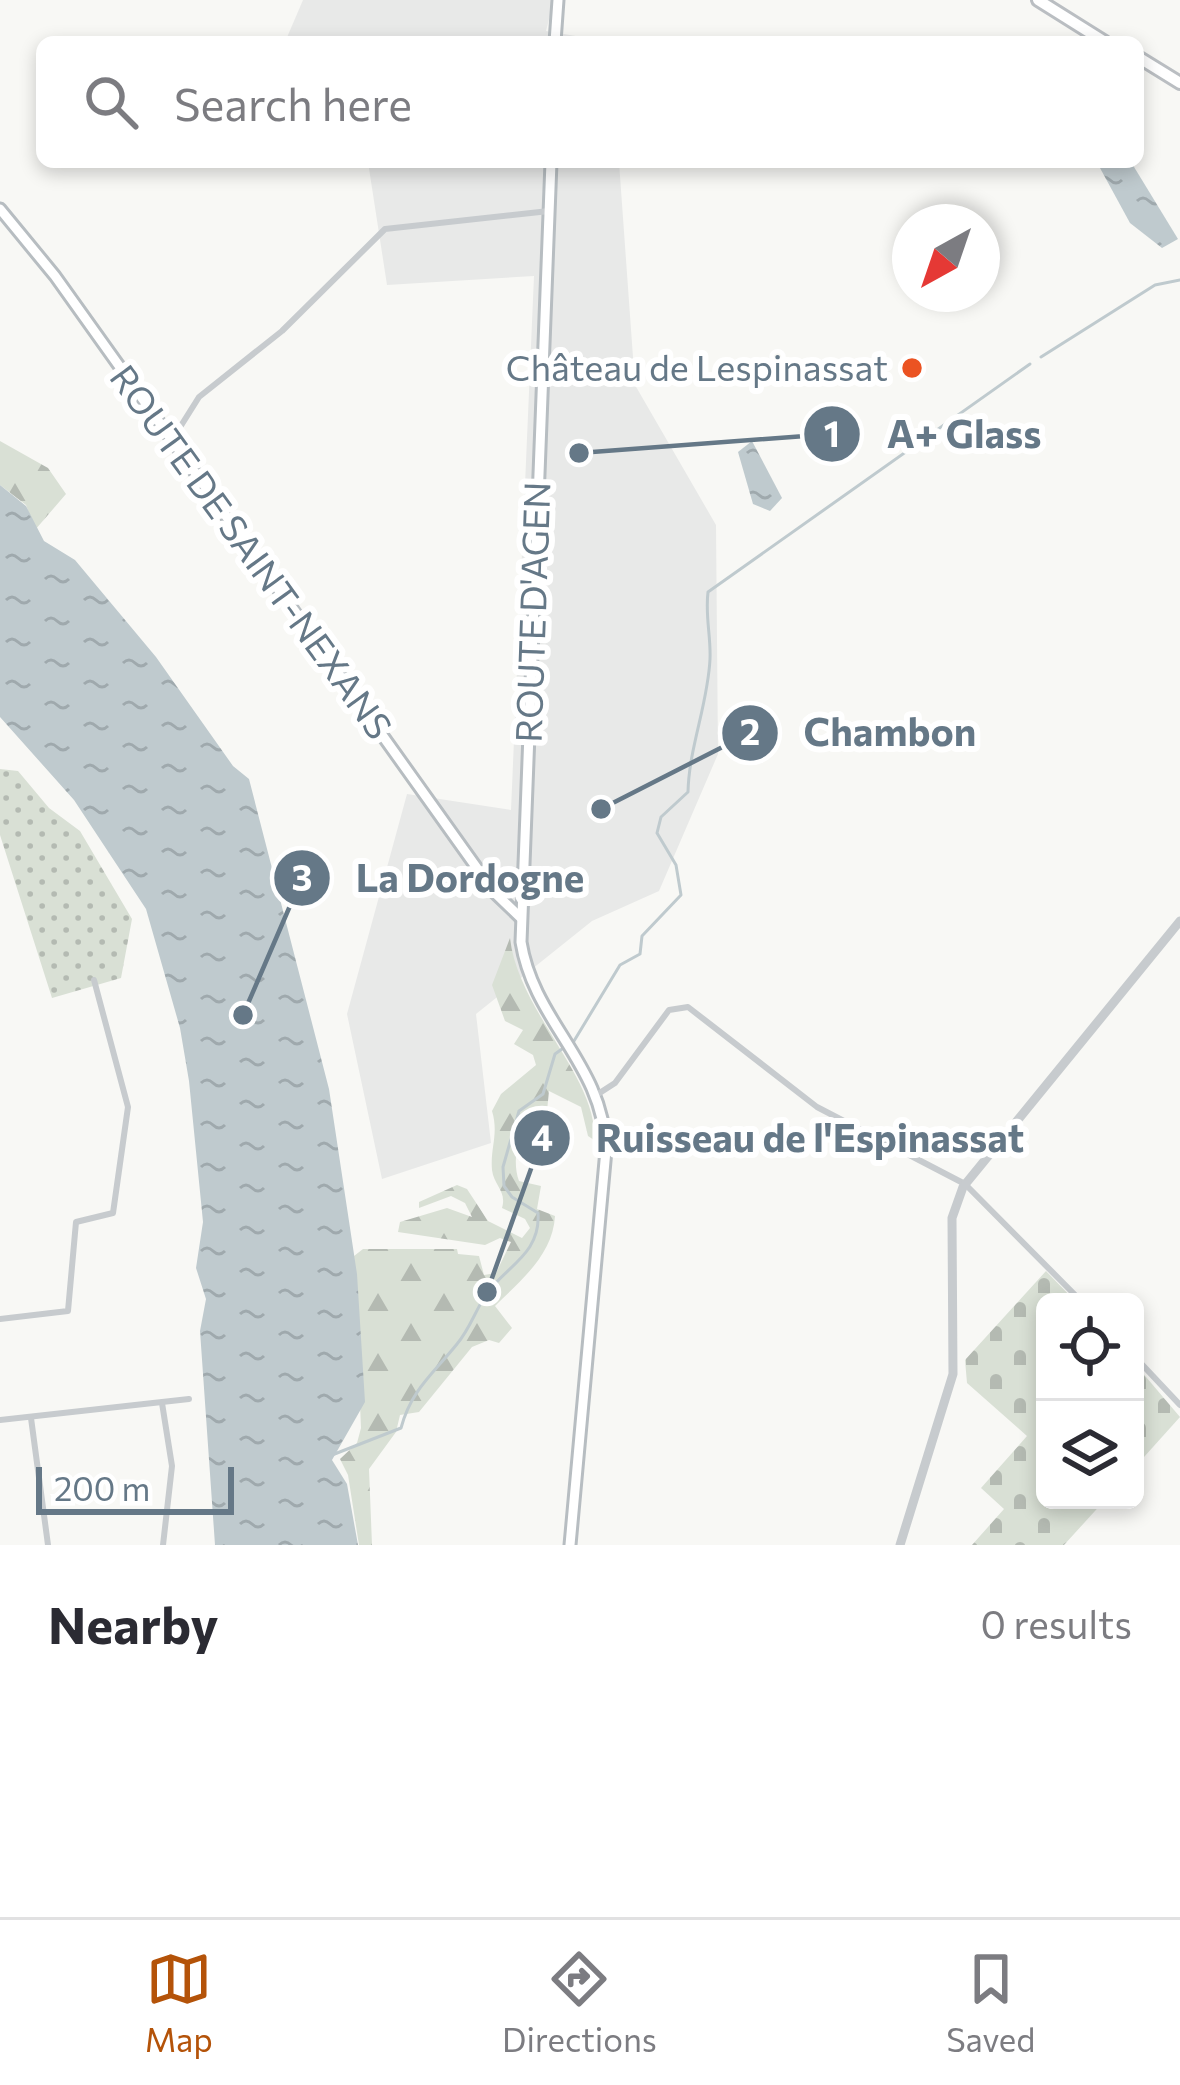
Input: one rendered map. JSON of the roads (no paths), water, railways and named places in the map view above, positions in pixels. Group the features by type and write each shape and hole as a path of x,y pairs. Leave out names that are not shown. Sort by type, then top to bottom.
{"main road":[{"path":"556,36 558,0"},
{"path":"1038,0 1095,36"},
{"path":"1048,0 1105,36"},
{"path":"1144,64 1180,86"},
{"name":"ROUTE D'AGEN","path":"551,168 521,915 529,977 598,1094"},
{"name":"ROUTE DE SAINT-NEXANS","path":"0,208 503,899 521,915"},
{"path":"503,899 523,887"},
{"path":"570,1545 605,1172 606,1132 598,1094"}],"street":[{"path":"172,440 199,397 282,331 385,230 549,211"},
{"path":"900,1545 953,1375 952,1218 965,1184 1180,921"},
{"path":"0,1319 71,1308 76,1222 113,1213 128,1107 94,980"},
{"path":"598,1094 615,1083 669,1010 688,1007 818,1107 965,1184 1073,1293"},
{"path":"1144,1367 1180,1405"},
{"path":"0,1420 189,1399"},
{"path":"162,1403 172,1466 163,1545"},
{"path":"31,1416 49,1545"}],"water":[{"path":"1100,168 1135,168 1178,239 1162,248 1130,223"},
{"path":"752,441 782,498 770,511 753,504 738,452"},
{"path":"0,485 26,506 44,541 75,560 156,657 233,766 249,779 329,1089 357,1274 365,1402 332,1460 347,1484 358,1545 215,1545 200,1331 206,1299 196,1268 203,1222 180,1028 146,909 74,800 0,717"}],"waterway":[{"path":"1041,357 1155,285 1180,280"},
{"path":"574,1041 620,965 640,954 642,936 681,895 676,865 657,833 661,817 688,792 709,676 708,592 1030,364"},
{"path":"332,1455 401,1428 417,1393 461,1339 485,1296 534,1240 538,1213 512,1197 504,1186 503,1167 519,1111 543,1094 555,1054 562,1049"}],"place":[{"name":"Château de Lespinassat","path":"912,368"},
{"name":"A+ Glass","path":"579,453"},
{"name":"Chambon","path":"601,809"},
{"name":"La Dordogne","path":"243,1015"},
{"name":"Ruisseau de l'Espinassat","path":"487,1292"}]}
